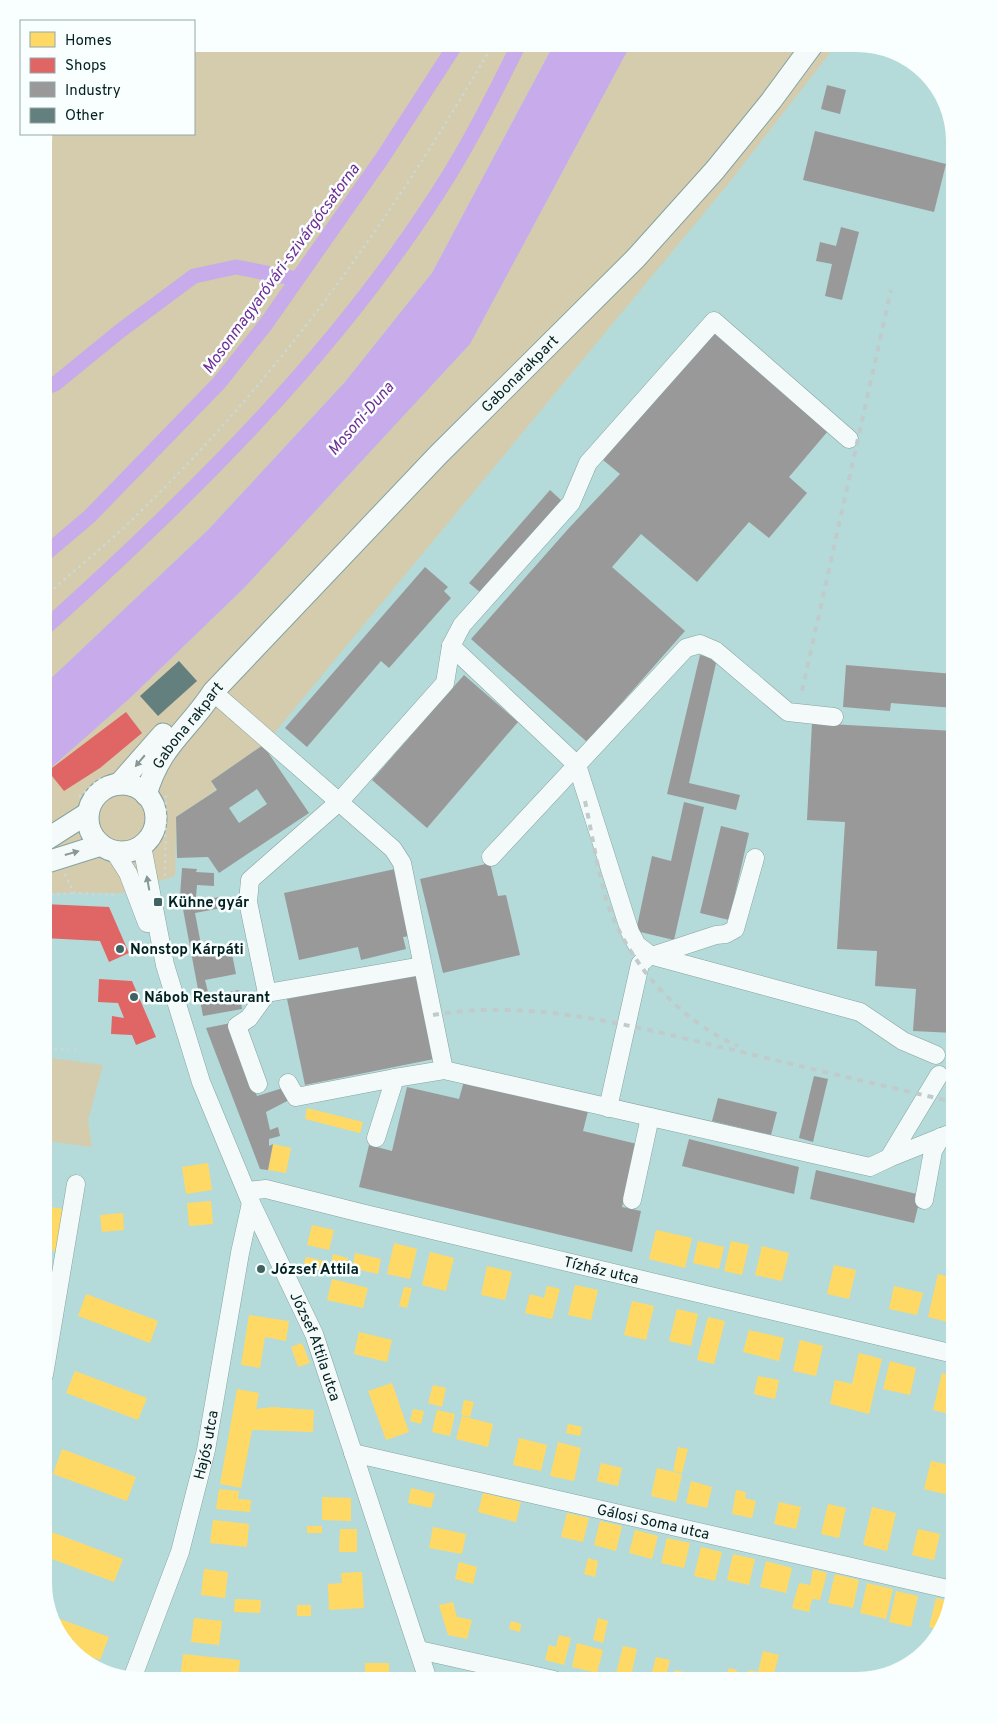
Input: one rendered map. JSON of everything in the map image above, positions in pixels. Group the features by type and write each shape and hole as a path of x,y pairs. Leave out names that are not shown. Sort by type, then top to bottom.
{"main road":[{"name":"Gabonarakpart","path":"213,692 438,455 636,258 715,170 771,101 806,53"},
{"name":"Gabona rakpart","path":"146,795 152,774 170,744 202,708 213,692"},
{"name":"Gabona rakpart","path":"119,784 173,724 197,702 213,692"},
{"path":"52,860 108,848 128,851 142,846 152,834 155,824 154,808 146,795 131,785 119,784 108,787 99,793 92,802 88,812 92,834 108,848"},
{"path":"53,835 88,812"}],"street":[{"path":"267,993 248,902 250,880 340,801 445,683 451,646 462,625 571,503 588,463 714,322 848,439"},
{"path":"491,857 686,648 700,644 716,651 788,712 834,717"},
{"path":"451,646 578,765 630,932 637,945 653,955 860,1012 903,1041 936,1055"},
{"path":"213,692 340,801 393,849 402,862 444,1070"},
{"name":"József Attila utca","path":"142,846 144,895 201,1082 249,1197 314,1334 425,1671"},
{"name":"József Attila utca","path":"108,848 144,895"},
{"path":"608,1108 640,964 653,955 716,935 726,934 734,929 755,858"},
{"path":"258,1084 237,1026 249,1018 267,993 422,966"},
{"path":"288,1083 296,1097 444,1070 866,1167 875,1166 889,1158 946,1135"},
{"path":"889,1158 939,1075"},
{"path":"376,1138 395,1078"},
{"path":"632,1200 650,1117"},
{"path":"924,1200 933,1151 946,1136"},
{"path":"52,1326 76,1184"},
{"name":"Tízház utca","path":"249,1197 266,1189 362,1214 946,1352"},
{"name":"Hajós utca","path":"135,1671 180,1552 206,1450 249,1197"},
{"name":"Gálosi Soma utca","path":"353,1453 945,1589"},
{"path":"418,1650 516,1672"}],"path":[{"path":"53,589 140,513 270,372 331,295 388,214 488,52"},
{"path":"52,895 144,895 165,891 167,806 164,782 152,774"},
{"path":"52,862 74,894"},
{"path":"52,1049 81,1050"}],"shaded area":[{"path":"195,52 549,53 432,273 345,382 208,530 53,677 53,135 195,135"},
{"path":"626,53 830,53 724,189 276,731 263,745 211,781 216,790 176,817 175,876 122,893 52,893 53,766 130,698 244,588 470,344"},
{"path":"52,1058 103,1065 88,1120 92,1147 52,1142"}],"water":[{"name":"Mosoni-Duna","path":"549,53 626,53 470,344 244,588 130,698 53,766 53,677 208,530 345,382 432,273"}],"building: Homes":[{"path":"307,1108 363,1122 360,1133 305,1119"},
{"path":"273,1144 291,1148 286,1173 268,1170"},
{"path":"208,1163 212,1190 186,1194 182,1167"},
{"path":"211,1201 213,1224 189,1226 187,1203"},
{"path":"52,1207 63,1209 56,1251 52,1250"},
{"path":"123,1213 124,1230 102,1232 100,1215"},
{"path":"312,1225 334,1230 329,1250 307,1245"},
{"path":"656,1230 692,1238 685,1268 649,1259"},
{"path":"698,1241 724,1247 719,1269 693,1263"},
{"path":"731,1241 749,1245 742,1275 724,1271"},
{"path":"394,1243 417,1249 410,1279 387,1274"},
{"path":"762,1246 789,1253 782,1281 755,1275"},
{"path":"430,1252 454,1258 446,1291 422,1285"},
{"path":"355,1253 381,1259 378,1274 352,1268"},
{"path":"333,1254 348,1258 346,1267 331,1263"},
{"path":"306,1257 325,1261 323,1271 303,1266"},
{"path":"834,1265 856,1270 849,1299 827,1294"},
{"path":"487,1266 512,1272 505,1300 481,1295"},
{"path":"938,1274 946,1276 946,1322 928,1317"},
{"path":"332,1279 368,1288 363,1308 327,1300"},
{"path":"575,1285 598,1290 591,1320 568,1315"},
{"path":"547,1286 560,1289 552,1319 525,1313 530,1294 544,1298"},
{"path":"894,1286 923,1293 917,1315 889,1309"},
{"path":"404,1287 412,1288 407,1308 399,1306"},
{"path":"86,1294 158,1321 150,1343 78,1316"},
{"path":"632,1301 654,1306 646,1340 624,1335"},
{"path":"677,1309 698,1314 691,1346 669,1341"},
{"path":"249,1315 289,1321 286,1341 265,1337 260,1368 241,1365"},
{"path":"708,1317 725,1321 714,1364 697,1360"},
{"path":"749,1330 784,1338 779,1361 743,1352"},
{"path":"359,1332 392,1340 387,1362 354,1354"},
{"path":"800,1340 823,1346 816,1376 793,1371"},
{"path":"302,1343 310,1363 298,1367 291,1347"},
{"path":"859,1353 882,1359 869,1414 830,1404 835,1380 852,1384"},
{"path":"890,1361 916,1368 910,1395 883,1389"},
{"path":"75,1371 147,1398 138,1420 66,1393"},
{"path":"942,1373 946,1374 946,1413 933,1410"},
{"path":"758,1376 779,1380 775,1399 754,1394"},
{"path":"392,1383 409,1432 386,1440 368,1391"},
{"path":"433,1385 446,1388 442,1407 428,1403"},
{"path":"237,1389 259,1393 256,1409 272,1407 314,1410 313,1432 252,1430 241,1488 220,1484"},
{"path":"464,1400 474,1402 470,1417 461,1415"},
{"path":"413,1409 424,1411 421,1424 410,1421"},
{"path":"437,1410 455,1414 450,1436 432,1432"},
{"path":"462,1416 493,1424 488,1447 456,1439"},
{"path":"568,1424 582,1427 580,1436 566,1433"},
{"path":"519,1438 547,1445 541,1471 513,1465"},
{"path":"558,1442 581,1448 574,1481 550,1476"},
{"path":"678,1447 688,1449 682,1473 673,1471"},
{"path":"62,1449 136,1477 127,1501 53,1474"},
{"path":"931,1461 946,1464 946,1494 924,1489"},
{"path":"601,1463 622,1468 618,1486 597,1481"},
{"path":"657,1468 682,1474 676,1502 651,1496"},
{"path":"691,1481 712,1487 707,1508 686,1503"},
{"path":"411,1488 435,1494 431,1508 408,1503"},
{"path":"219,1489 239,1491 238,1499 251,1500 250,1512 216,1509"},
{"path":"736,1490 746,1492 745,1498 756,1501 752,1518 732,1514"},
{"path":"483,1493 521,1502 516,1522 478,1512"},
{"path":"322,1497 351,1498 351,1521 322,1520"},
{"path":"779,1502 801,1507 796,1529 774,1524"},
{"path":"828,1504 846,1508 839,1538 821,1534"},
{"path":"872,1507 896,1513 887,1551 863,1545"},
{"path":"567,1513 589,1518 583,1542 561,1537"},
{"path":"213,1520 249,1524 247,1547 210,1543"},
{"path":"600,1521 622,1526 616,1551 594,1545"},
{"path":"307,1526 322,1526 322,1533 307,1533"},
{"path":"433,1527 466,1534 462,1554 429,1548"},
{"path":"340,1529 357,1529 357,1552 339,1552"},
{"path":"918,1529 940,1534 934,1560 912,1555"},
{"path":"635,1530 658,1536 652,1559 629,1553"},
{"path":"52,1532 123,1559 114,1582 52,1559"},
{"path":"667,1538 690,1543 684,1568 661,1563"},
{"path":"701,1547 722,1552 715,1581 694,1576"},
{"path":"733,1554 755,1559 749,1585 727,1580"},
{"path":"588,1558 598,1561 595,1577 584,1574"},
{"path":"766,1561 792,1568 786,1593 760,1587"},
{"path":"459,1562 477,1567 473,1584 455,1579"},
{"path":"204,1569 228,1572 225,1598 201,1595"},
{"path":"813,1569 827,1573 820,1600 812,1599 809,1612 792,1608 799,1583 810,1585"},
{"path":"362,1572 364,1608 329,1610 328,1584 342,1583 341,1573"},
{"path":"835,1574 859,1580 853,1608 828,1603"},
{"path":"867,1583 893,1589 886,1619 860,1613"},
{"path":"896,1591 918,1596 911,1627 889,1622"},
{"path":"936,1598 943,1600 934,1627 929,1627"},
{"path":"235,1599 261,1600 260,1613 234,1612"},
{"path":"453,1602 457,1617 472,1620 467,1639 448,1635 439,1605"},
{"path":"297,1605 311,1605 311,1616 297,1616"},
{"path":"194,1618 222,1621 219,1645 191,1642"},
{"path":"598,1618 608,1621 603,1643 593,1640"},
{"path":"61,1619 109,1637 100,1660 92,1656 75,1641"},
{"path":"511,1621 521,1624 520,1632 509,1629"},
{"path":"559,1635 571,1638 564,1665 545,1660 549,1645 556,1647"},
{"path":"577,1643 603,1650 597,1672 572,1667"},
{"path":"623,1646 637,1649 632,1672 617,1672"},
{"path":"763,1651 779,1655 774,1672 758,1672"},
{"path":"183,1654 240,1660 239,1671 181,1671"},
{"path":"656,1657 670,1660 667,1672 652,1672"},
{"path":"365,1663 389,1663 389,1671 365,1671"},
{"path":"729,1668 737,1670 736,1672 728,1672"}],"building: Shops":[{"path":"126,712 142,733 100,768 64,791 53,777 53,768"},
{"path":"52,904 109,907 129,953 109,962 100,941 52,938"},
{"path":"99,979 132,981 156,1037 136,1045 132,1035 111,1034 112,1016 124,1018 118,1003 98,1002"}],"building: Industry":[{"path":"827,85 846,90 840,114 821,109"},
{"path":"815,131 946,164 934,212 803,180"},
{"path":"841,227 859,232 842,300 825,296 832,264 816,261 820,242 836,246"},
{"path":"713,332 828,431 789,477 807,493 769,538 749,522 697,582 641,534 612,567 685,631 587,742 471,639 569,528 620,474 603,460"},
{"path":"550,490 562,501 481,593 469,583"},
{"path":"425,567 448,587 444,591 451,598 389,668 381,661 307,747 285,728"},
{"path":"700,655 717,659 689,783 740,795 736,810 667,794"},
{"path":"846,665 946,673 946,707 891,703 890,711 843,707"},
{"path":"464,675 518,722 427,828 372,780"},
{"path":"812,723 946,731 946,1033 913,1031 916,989 875,986 877,951 837,949 845,822 807,820"},
{"path":"263,745 309,813 219,873 208,857 177,858 176,817 217,790 211,781","holes":["257,789 267,804 239,823 229,808"]},
{"path":"684,802 704,807 674,940 636,931 652,856 671,861"},
{"path":"721,826 749,833 729,920 700,913"},
{"path":"490,863 498,896 506,895 520,955 443,973 420,879"},
{"path":"182,868 197,869 196,872 214,873 214,886 197,885 196,897 180,896"},
{"path":"395,869 410,936 403,937 406,949 361,960 358,947 299,960 284,893"},
{"path":"219,897 221,908 195,913 203,955 231,949 236,974 205,980 209,996 239,990 242,1009 203,1016 182,904"},
{"path":"417,973 434,1059 305,1085 287,999"},
{"path":"231,1023 257,1096 286,1087 291,1099 266,1112 270,1130 278,1127 280,1136 269,1139 269,1146 273,1144 268,1170 260,1169 206,1028"},
{"path":"814,1076 828,1079 813,1142 799,1138"},
{"path":"464,1081 588,1111 583,1131 637,1144 622,1207 641,1211 632,1252 359,1187 369,1145 392,1151 407,1087 459,1099"},
{"path":"718,1098 777,1112 771,1135 712,1121"},
{"path":"689,1139 799,1167 794,1194 682,1166"},
{"path":"816,1170 921,1195 914,1223 810,1199"}],"building: Other":[{"path":"179,661 197,681 158,716 140,696"}],"waterway":[{"name":"Mosonmagyaróvári-szivárgócsatorna","path":"53,548 90,516 219,383 266,324 383,157 451,52"},
{"path":"53,621 211,471 264,415 364,298 409,236 451,172 478,125 515,53"},
{"path":"53,385 120,331 194,276 236,267 297,279"}],"railway":[{"path":"802,691 891,290"},
{"path":"585,801 606,899 615,922 627,944 641,966 675,1004 695,1021 716,1035 738,1046"},
{"path":"433,1015 507,1010 545,1012 582,1017 656,1032 946,1100"}],"place":[{"name":"Kühne gyár","path":"158,902"},
{"name":"Nonstop Kárpáti","path":"120,949"},
{"name":"Nábob Restaurant","path":"134,997"},
{"name":"József Attila","path":"261,1269"}]}
